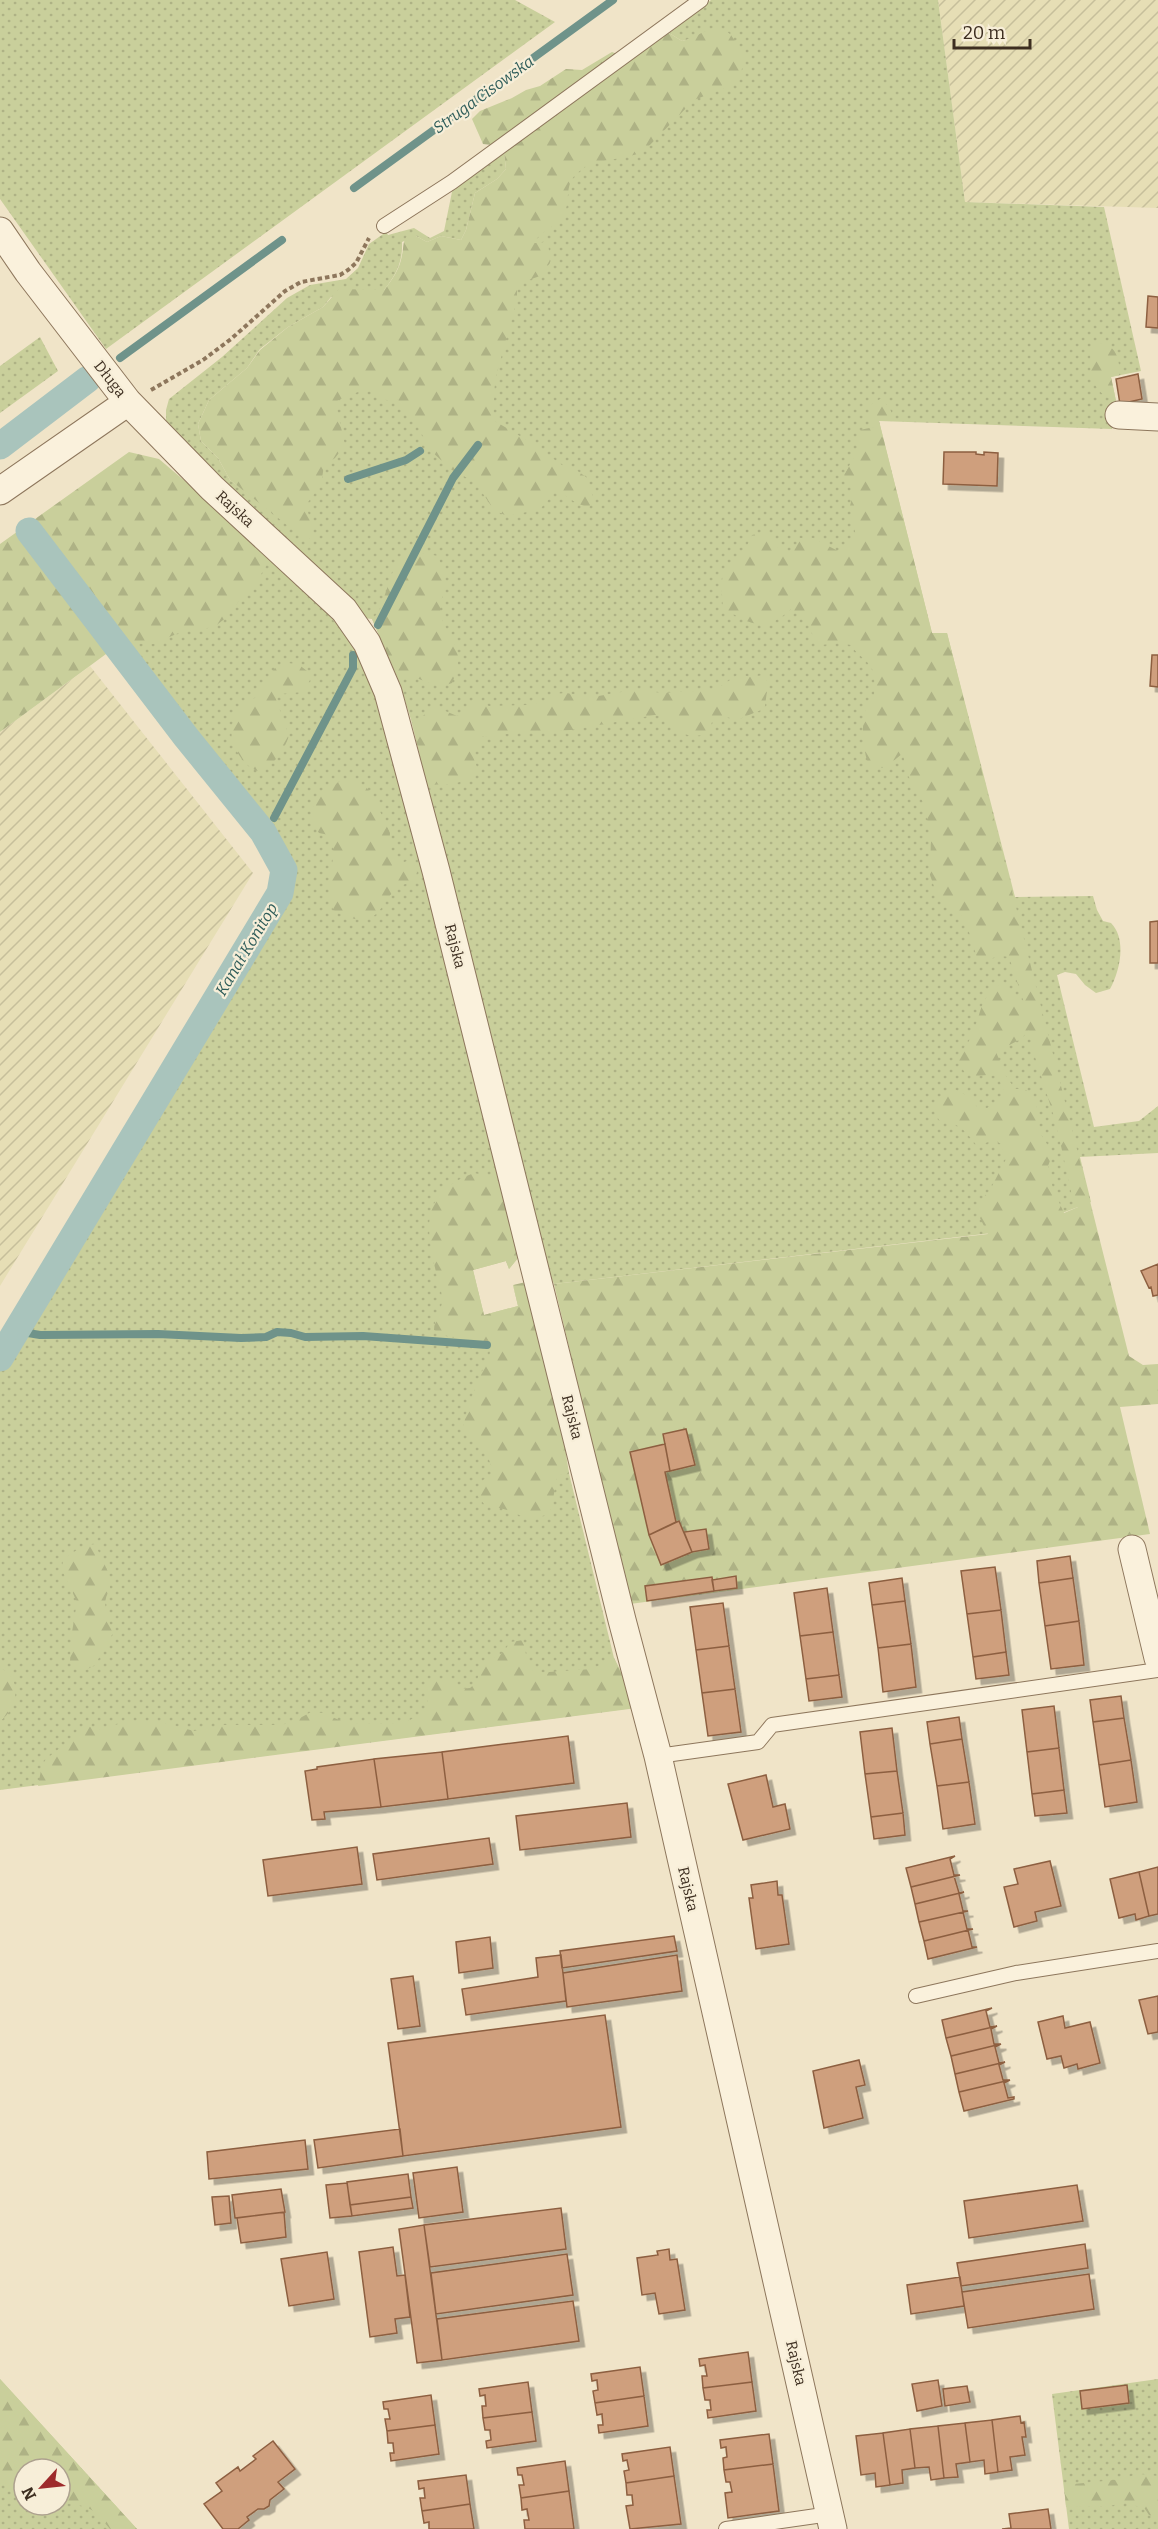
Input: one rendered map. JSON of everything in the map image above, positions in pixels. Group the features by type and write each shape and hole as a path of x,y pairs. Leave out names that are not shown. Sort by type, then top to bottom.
{"street":[{"name":"Długa","path":"0,231 28,272 128,402 0,491"},
{"name":"Rajska","path":"128,402 212,488 344,610 367,643 388,692 436,871 619,1608 658,1756 832,2522"},
{"path":"1119,415 1158,417"},
{"path":"1132,1549 1158,1658"}],"lane":[{"path":"384,226 452,182 701,0"},
{"path":"658,1756 758,1742 772,1725 1158,1670"},
{"path":"916,1996 1016,1973 1158,1951"},
{"path":"726,2529 832,2522"}],"path":[{"path":"128,402 203,360 231,339 285,291 301,282 340,275 348,270 356,263 366,241 384,226"}],"shaded area":[{"path":"938,0 1158,0 1158,208 965,202"},
{"path":"90,666 253,873 0,1286 0,732"}],"green space":[{"path":"0,0 515,0 555,22 106,349 0,199"},
{"path":"711,0 938,0 965,202 1104,207 1141,371 1111,377 1117,406 1110,406 1112,429 879,421 932,633 947,633 1015,897 1093,896 1103,921 1111,923 1119,938 1119,964 1110,989 1096,993 1076,974 1065,972 1057,975 1094,1127 1139,1121 1158,1106 1158,1153 1080,1157 1091,1202 1018,1230 554,1284 540,1251 412,723 399,681 372,619 363,618 166,424 166,410 169,399 222,357 287,298 310,285 346,279 358,268 369,244 386,232 388,235 414,228 430,238 444,231 453,187 504,152 506,169 497,179 475,193 466,230 461,240 441,236 427,242 416,236 402,242 398,268 384,290 331,297 323,307 288,327 260,349 247,368 209,400 198,424 201,441 218,458 230,480 274,513 266,449 374,373 448,454 532,187 690,39 682,41 669,33"},
{"path":"713,28 724,29 731,35 744,55 741,75 730,86 694,100 644,151 596,163 575,175 569,186 563,215 533,243 548,240 550,263 540,276 517,284 517,299 495,380 493,420 562,465 572,467 586,477 594,500 589,507 556,491 541,508 507,516 494,510 475,482 452,470 431,451 412,416 397,399 383,399 371,391 358,392 338,400 336,405 345,445 335,458 324,466 321,484 306,505 312,526 311,538 306,540 230,480 218,458 201,441 198,424 209,400 247,368 260,350 288,327 323,307 339,289 384,290 398,270 407,236 416,236 427,242 441,236 461,240 466,230 475,193 497,179 506,169 504,152 492,145 483,144 472,119 480,111 540,86 566,69 582,70 612,52 631,59 669,33 682,41"},
{"path":"40,337 58,371 0,413 0,366"},
{"path":"1097,343 1108,345 1118,358 1119,375 1111,377 1116,401 1102,393 1093,381 1090,365 1091,349"},
{"path":"882,398 891,411 891,421 879,421 932,633 947,633 1129,1356 1143,1365 1158,1364 1158,1404 1120,1407 1150,1534 630,1604 554,1284 988,1234 977,1212 982,1199 990,1190 1006,1159 1001,1144 994,1140 977,1146 961,1128 939,1120 934,1111 935,1100 956,1090 972,1098 977,1107 987,1108 1006,1097 998,1076 968,1075 964,1072 958,1057 975,1029 985,1000 996,987 1004,982 1025,1006 1009,957 1000,956 978,961 968,929 960,913 946,906 936,892 930,875 931,836 923,802 906,772 903,753 885,768 869,767 864,747 863,726 866,710 874,694 872,669 851,645 838,643 821,645 813,636 808,623 791,609 773,621 757,624 723,607 721,588 723,573 747,546 752,535 762,533 774,536 777,547 788,552 795,548 800,538 813,538 838,551 851,546 856,537 850,506 854,490 844,475 860,446 856,439 860,430 874,427 870,417 870,405","holes":["1029,1030 1056,1123 1072,1196 1078,1207 1064,1213 1053,1189 1048,1166 1051,1158 1047,1144 1040,1133 1036,1101 1031,1093 1024,1089 1015,1089 1006,1076 996,1052 1021,1039"]},
{"path":"129,452 159,459 272,555 255,585 244,594 227,617 214,627 181,632 153,644 121,643 0,732 0,544"},
{"path":"259,543 336,623 374,679 518,1258 509,1269 506,1261 473,1270 484,1315 518,1306 513,1285 567,1465 614,1658 627,1683 625,1709 0,1790 0,1371 286,895 290,878 290,866 286,855 276,840 121,643"},
{"path":"411,551 438,556 444,576 445,589 440,606 441,617 457,649 458,658 452,683 440,687 419,679 403,677 399,681 372,619 379,612 396,562"},
{"path":"287,663 298,664 307,671 310,680 303,692 280,694 276,699 289,736 278,757 261,772 246,764 236,749 232,738 233,724 237,710 256,697 261,686 275,668"},
{"path":"739,674 750,677 764,675 768,683 765,706 737,720 723,716 712,722 708,734 697,736 683,733 663,718 655,715 571,730 504,734 496,737 482,736 473,756 478,770 473,775 461,782 427,785 412,723 436,707 457,716 478,702 489,706 527,705 543,702 553,694 566,693 593,697 638,689 661,693 715,690"},
{"path":"342,780 354,780 366,787 373,796 390,833 389,852 399,864 407,861 414,864 417,872 414,882 401,886 374,916 364,920 351,918 333,910 329,886 333,854 332,842 329,835 319,833 312,816 313,808 321,796"},
{"path":"474,1173 498,1178 518,1258 509,1269 506,1261 473,1270 484,1315 518,1306 513,1285 526,1282 564,1440 569,1474 558,1475 549,1514 529,1520 511,1511 484,1504 478,1496 483,1480 493,1471 488,1457 463,1428 472,1396 489,1357 489,1342 461,1339 434,1330 442,1300 430,1240 431,1212 444,1190"},
{"path":"95,1544 109,1574 110,1589 105,1605 113,1633 95,1665 86,1670 75,1669 70,1661 77,1602 62,1570 63,1559 83,1546"},
{"path":"523,1640 528,1664 535,1673 592,1669 614,1658 637,1708 38,1786 42,1765 46,1759 80,1728 87,1726 102,1730 118,1724 129,1722 136,1724 153,1720 194,1731 224,1725 279,1725 291,1723 311,1712 323,1713 346,1723 389,1724 408,1721 423,1713 428,1703 427,1688 436,1680 447,1678 458,1689 470,1688 477,1682 481,1669 486,1663 501,1654 511,1642"},
{"path":"0,1668 12,1678 15,1693 11,1709 0,1721"},
{"path":"0,2379 71,2457 12,2457 12,2517 72,2517 72,2458 137,2529 0,2529"},
{"path":"0,2379 71,2457 12,2457 12,2486 0,2479"},
{"path":"1158,2379 1158,2529 1069,2529 1052,2394"},
{"path":"72,2458 137,2529 110,2529 94,2511 72,2504"},
{"path":"1140,2474 1158,2476 1158,2519 1149,2515 1145,2509 1125,2502 1110,2506 1066,2507 1064,2485 1114,2480"}],"building":[{"path":"1148,296 1158,297 1158,328 1146,327"},
{"path":"1138,374 1142,399 1120,404 1116,379"},
{"path":"944,452 976,452 976,454 984,455 984,452 998,453 997,486 943,484"},
{"path":"1152,655 1158,655 1158,687 1150,686"},
{"path":"1158,921 1158,963 1150,963 1150,922"},
{"path":"1158,1264 1158,1295 1153,1296 1151,1287 1149,1288 1141,1271"},
{"path":"686,1429 695,1465 670,1471 663,1434"},
{"path":"665,1444 670,1471 665,1472 676,1522 649,1535 630,1452"},
{"path":"679,1521 692,1552 661,1565 649,1535"},
{"path":"706,1529 709,1549 692,1552 684,1532"},
{"path":"1070,1556 1073,1578 1039,1583 1037,1561"},
{"path":"995,1567 1001,1610 967,1614 961,1571"},
{"path":"736,1576 737,1588 714,1591 712,1580"},
{"path":"712,1577 714,1591 647,1601 645,1586"},
{"path":"902,1578 905,1601 872,1605 869,1583"},
{"path":"1073,1578 1079,1621 1045,1626 1039,1583"},
{"path":"827,1588 833,1632 800,1636 794,1593"},
{"path":"905,1601 911,1644 878,1648 872,1605"},
{"path":"723,1603 729,1646 696,1650 690,1607"},
{"path":"1001,1610 1006,1652 973,1657 967,1614"},
{"path":"1079,1621 1084,1665 1051,1669 1045,1626"},
{"path":"833,1632 839,1675 806,1679 800,1636"},
{"path":"911,1644 916,1687 883,1692 878,1648"},
{"path":"729,1646 735,1689 702,1693 696,1650"},
{"path":"1006,1652 1009,1675 976,1679 973,1657"},
{"path":"839,1675 842,1697 809,1701 806,1679"},
{"path":"735,1689 741,1732 708,1736 702,1693"},
{"path":"1121,1696 1124,1718 1093,1722 1090,1700"},
{"path":"1054,1706 1059,1748 1027,1752 1022,1710"},
{"path":"959,1717 962,1739 930,1744 927,1722"},
{"path":"1124,1718 1131,1760 1099,1765 1093,1722"},
{"path":"892,1728 897,1771 865,1774 860,1732"},
{"path":"568,1736 574,1783 448,1799 442,1752"},
{"path":"962,1739 969,1782 937,1786 930,1744"},
{"path":"1059,1748 1064,1790 1032,1794 1027,1752"},
{"path":"442,1752 448,1799 381,1807 374,1759"},
{"path":"374,1759 381,1807 324,1812 325,1819 312,1820 305,1771 317,1769 317,1767"},
{"path":"1131,1760 1137,1802 1105,1807 1099,1765"},
{"path":"897,1771 903,1813 871,1817 865,1774"},
{"path":"766,1775 773,1807 785,1804 790,1829 743,1840 728,1784"},
{"path":"969,1782 975,1824 943,1829 937,1786"},
{"path":"1064,1790 1067,1813 1035,1816 1032,1794"},
{"path":"627,1803 631,1837 520,1850 516,1816"},
{"path":"903,1813 905,1835 874,1839 871,1817"},
{"path":"489,1838 493,1864 377,1880 373,1854"},
{"path":"357,1847 362,1884 268,1896 263,1860"},
{"path":"955,1856 950,1859 954,1875 960,1875 911,1887 906,1868"},
{"path":"1050,1861 1061,1906 1035,1912 1037,1921 1014,1927 1004,1887 1018,1884 1014,1869"},
{"path":"1158,1867 1158,1914 1149,1916 1139,1872"},
{"path":"1139,1872 1149,1916 1136,1920 1135,1914 1119,1918 1110,1879"},
{"path":"954,1876 959,1893 964,1892 915,1904 911,1887"},
{"path":"777,1881 778,1895 782,1895 789,1944 756,1949 749,1898 753,1898 751,1885"},
{"path":"964,1892 959,1894 963,1911 968,1911 919,1922 915,1904"},
{"path":"963,1912 967,1929 973,1929 924,1941 919,1922"},
{"path":"968,1930 972,1947 977,1947 928,1959 924,1941"},
{"path":"674,1936 677,1951 562,1968 560,1951"},
{"path":"490,1937 493,1968 459,1973 456,1942"},
{"path":"561,1955 566,2001 466,2015 462,1989 538,1977 536,1958"},
{"path":"677,1955 682,1991 567,2007 563,1973"},
{"path":"413,1976 420,2026 398,2029 391,1979"},
{"path":"1158,1996 1158,2032 1148,2034 1139,2000"},
{"path":"992,2008 986,2011 990,2027 997,2026 946,2038 942,2020"},
{"path":"605,2015 621,2127 403,2156 388,2043"},
{"path":"1063,2016 1065,2028 1090,2022 1100,2063 1078,2069 1077,2064 1064,2068 1061,2056 1047,2059 1038,2022"},
{"path":"997,2026 991,2029 994,2044 1001,2044 951,2056 946,2038"},
{"path":"1001,2044 995,2047 999,2063 1005,2062 955,2074 951,2056"},
{"path":"859,2060 865,2085 856,2087 863,2118 824,2128 813,2071"},
{"path":"1005,2062 999,2065 1003,2080 1010,2080 959,2092 955,2074"},
{"path":"1010,2080 1004,2083 1008,2098 1014,2097 1014,2099 964,2111 959,2092"},
{"path":"400,2129 403,2156 318,2168 314,2140"},
{"path":"305,2140 308,2169 209,2179 207,2152"},
{"path":"457,2167 463,2212 419,2218 413,2173"},
{"path":"408,2174 411,2197 350,2205 347,2182"},
{"path":"347,2183 352,2216 330,2218 326,2185"},
{"path":"1077,2185 1083,2221 969,2238 964,2201"},
{"path":"281,2189 285,2212 235,2218 232,2195"},
{"path":"229,2196 231,2223 215,2225 212,2197"},
{"path":"411,2197 413,2208 352,2216 350,2205"},
{"path":"561,2208 566,2249 430,2267 424,2225"},
{"path":"284,2212 286,2237 241,2243 237,2218"},
{"path":"424,2225 442,2360 417,2363 399,2229"},
{"path":"1085,2244 1088,2268 961,2286 957,2263"},
{"path":"393,2247 397,2276 405,2275 410,2317 395,2319 397,2333 370,2337 359,2252"},
{"path":"669,2249 670,2260 677,2259 685,2310 659,2314 655,2293 642,2295 637,2258 658,2255 657,2251"},
{"path":"327,2252 334,2299 289,2306 281,2259"},
{"path":"567,2254 573,2295 436,2314 431,2273"},
{"path":"1089,2274 1094,2309 968,2328 962,2292"},
{"path":"960,2277 964,2306 911,2314 907,2285"},
{"path":"573,2301 579,2341 442,2360 437,2319"},
{"path":"748,2352 752,2382 703,2388 702,2376 707,2376 705,2365 700,2366 699,2359"},
{"path":"640,2367 644,2396 595,2403 593,2391 598,2390 597,2380 592,2381 591,2374"},
{"path":"938,2380 942,2406 917,2411 912,2384"},
{"path":"528,2382 532,2412 483,2418 482,2406 486,2406 485,2395 480,2396 479,2389"},
{"path":"752,2382 756,2411 708,2418 707,2410 711,2410 710,2400 705,2400 703,2388"},
{"path":"1127,2385 1129,2403 1082,2409 1080,2391"},
{"path":"967,2386 970,2402 945,2406 943,2389"},
{"path":"431,2395 435,2425 387,2431 385,2419 390,2419 388,2409 384,2409 383,2402"},
{"path":"644,2396 648,2426 599,2433 598,2425 603,2425 602,2414 597,2415 595,2403"},
{"path":"532,2412 536,2441 487,2448 486,2441 491,2440 490,2430 485,2430 483,2418"},
{"path":"1020,2416 1021,2423 1024,2422 1026,2437 1022,2437 1025,2455 1010,2457 1012,2470 998,2472 992,2420"},
{"path":"992,2420 998,2472 985,2474 984,2460 970,2462 965,2423"},
{"path":"965,2423 970,2462 956,2464 958,2477 944,2478 938,2426"},
{"path":"435,2425 439,2454 391,2461 390,2453 394,2453 393,2443 388,2443 387,2431"},
{"path":"938,2426 944,2478 931,2480 929,2467 915,2468 910,2429"},
{"path":"910,2429 915,2468 902,2470 903,2483 890,2485 883,2433"},
{"path":"883,2433 890,2485 876,2487 875,2473 861,2475 856,2436"},
{"path":"769,2434 773,2464 724,2470 723,2458 727,2457 726,2447 721,2448 720,2440"},
{"path":"273,2441 295,2469 278,2482 284,2489 270,2500 269,2506 258,2509 247,2517 249,2520 238,2529 223,2529 204,2504 222,2491 216,2483 238,2467 240,2471 256,2459 253,2456"},
{"path":"670,2447 674,2476 626,2483 624,2471 629,2470 627,2460 623,2461 622,2454"},
{"path":"565,2461 569,2491 521,2498 519,2485 524,2485 522,2475 518,2475 517,2468"},
{"path":"773,2464 779,2511 728,2518 725,2493 732,2492 730,2482 726,2482 724,2470"},
{"path":"466,2475 470,2504 422,2511 420,2498 425,2498 424,2488 419,2489 418,2481"},
{"path":"674,2476 681,2524 630,2529 626,2506 633,2505 632,2495 627,2495 626,2483"},
{"path":"569,2491 574,2529 525,2529 524,2520 529,2520 527,2509 522,2510 521,2498"},
{"path":"470,2504 474,2529 429,2529 429,2522 424,2523 422,2511"},
{"path":"1048,2509 1051,2529 1002,2529 1011,2528 1009,2514"}],"waterway":[{"name":"Struga Cisowska","path":"354,188 613,0"},
{"name":"Struga Cisowska","path":"120,358 282,240"},
{"name":"Struga Cisowska","path":"0,446 88,379"},
{"path":"378,625 453,478 478,445"},
{"path":"348,479 406,460 420,451"},
{"name":"Kanał Konitop","path":"0,1358 280,893 284,870 263,832 186,737 29,531"},
{"path":"274,818 353,668 353,655"},
{"path":"16,1331 40,1335 158,1334 241,1338 266,1337 277,1332 305,1337 363,1336 487,1345"}]}
